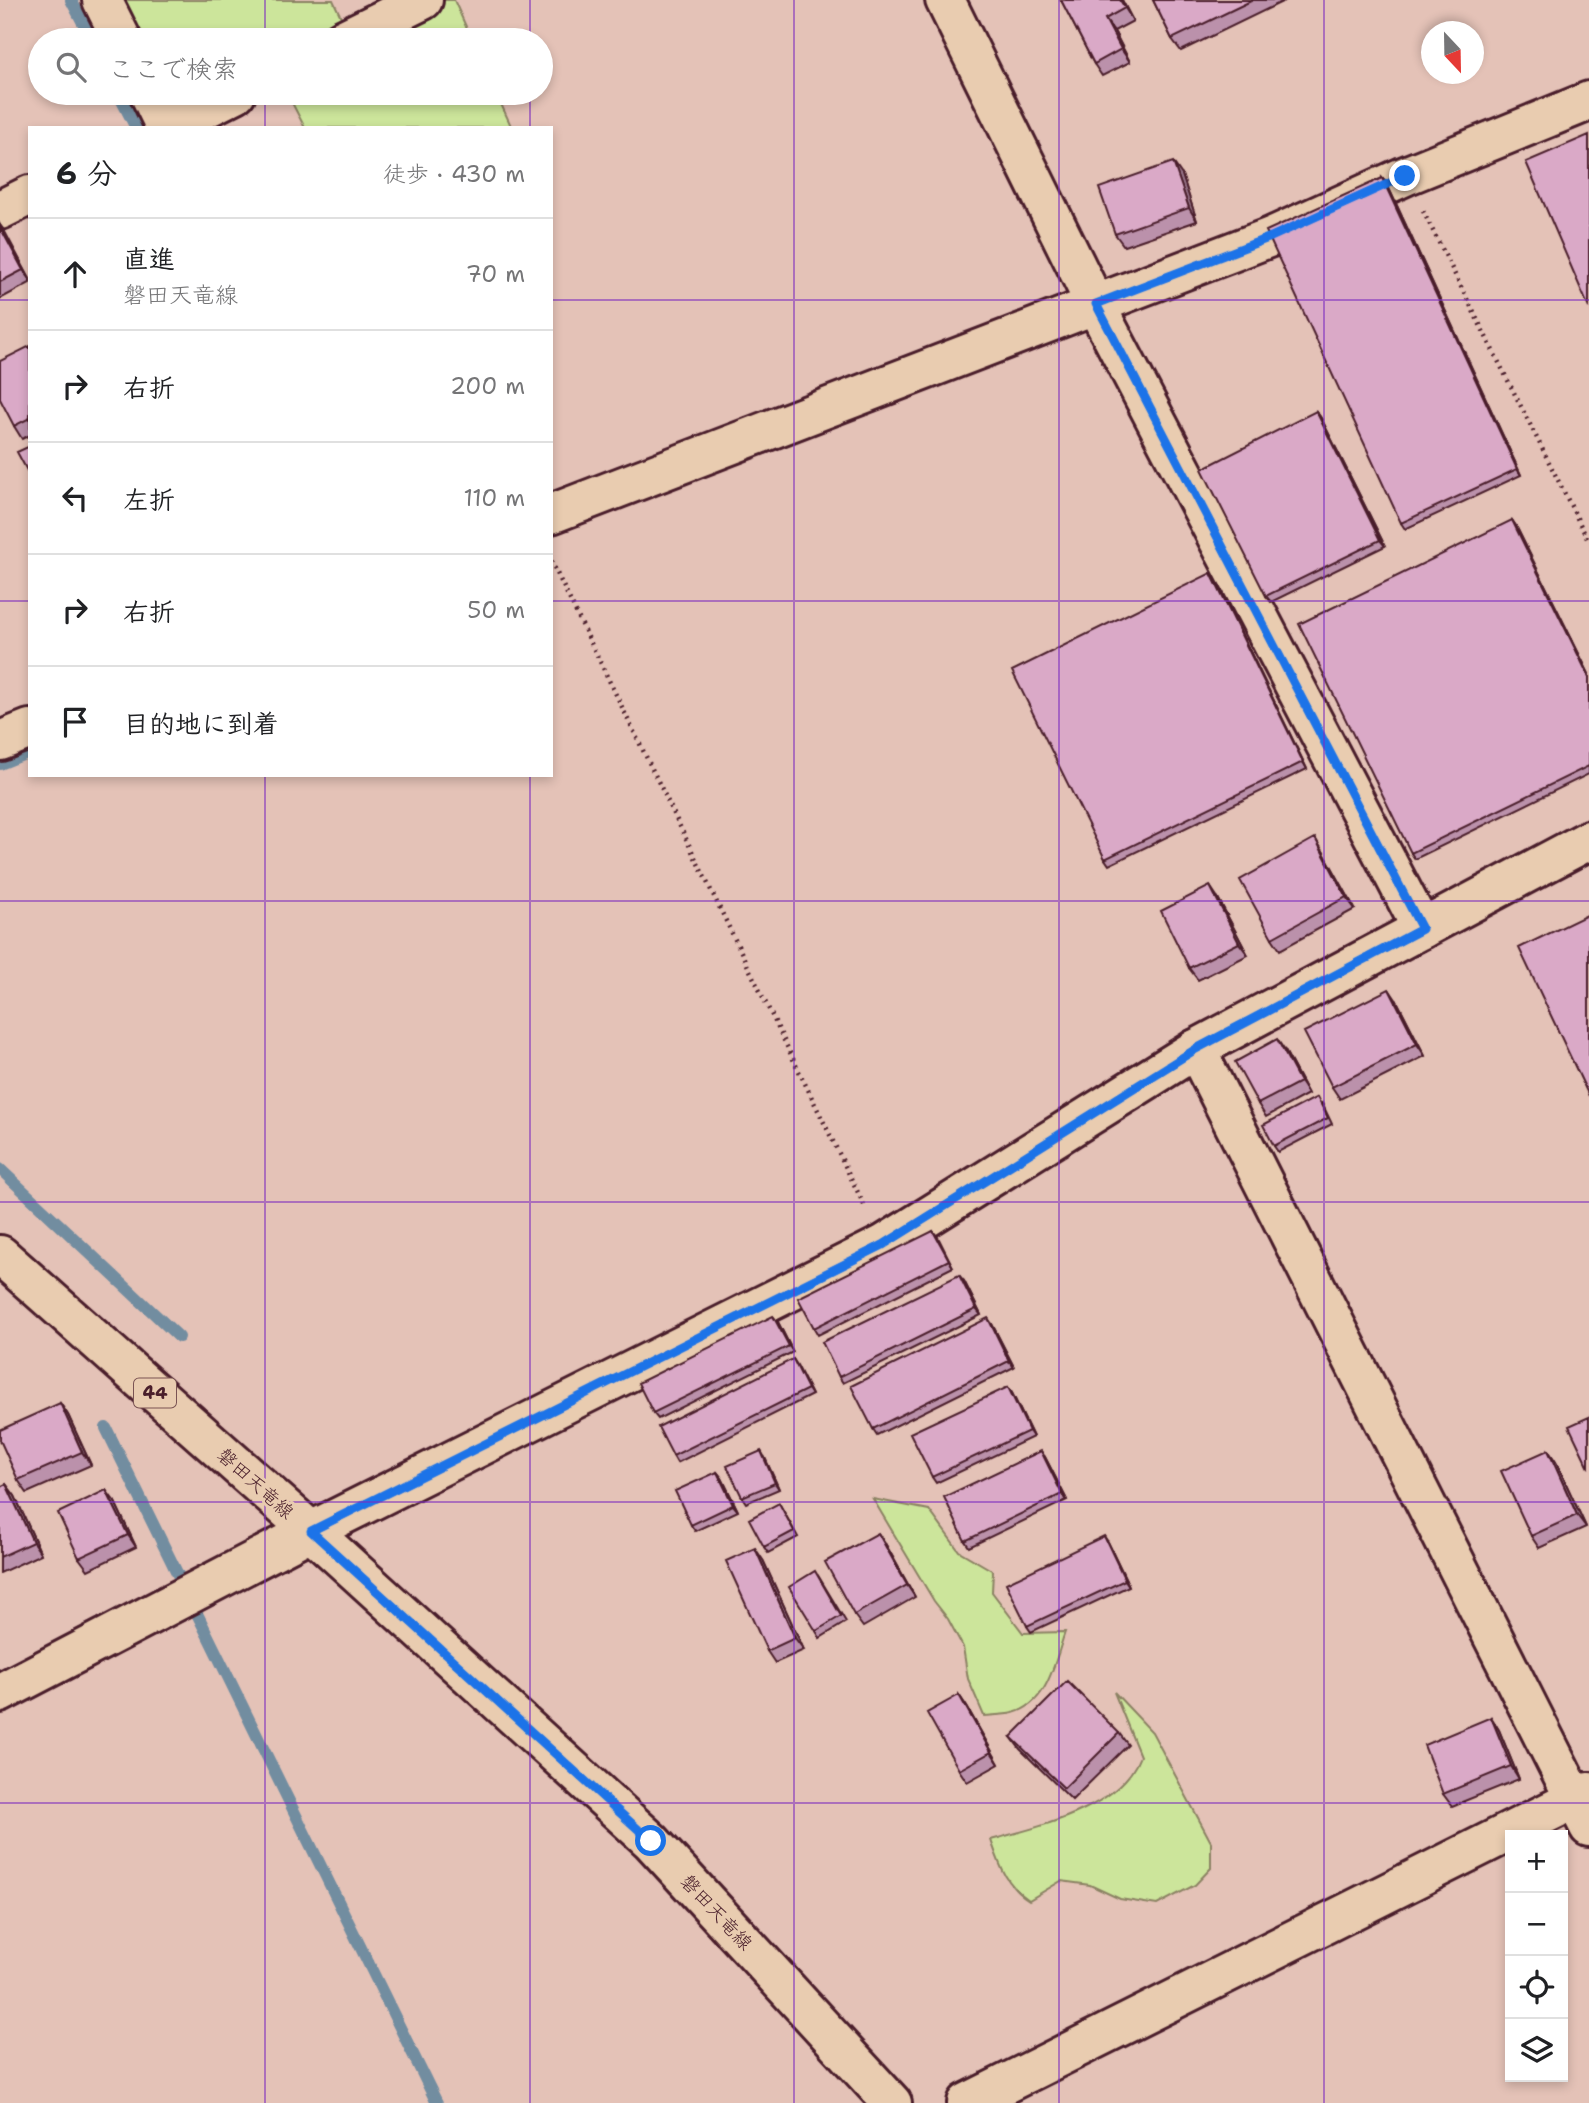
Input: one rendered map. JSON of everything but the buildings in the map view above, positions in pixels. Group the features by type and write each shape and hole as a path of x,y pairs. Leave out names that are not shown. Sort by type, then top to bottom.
{"street":[{"path":"102,0 116,28"},
{"path":"366,28 423,0"},
{"path":"946,0 1096,304 1422,929"},
{"path":"553,513 1271,237 1405,176 1589,101"},
{"path":"155,105 165,126"},
{"path":"170,126 212,105"},
{"path":"0,210 28,196"},
{"path":"0,741 28,730"},
{"path":"0,1693 311,1531 883,1245 1196,1049 1589,840"},
{"path":"967,2103 1584,1806 1196,1049"},
{"name":"磐田天竜線","path":"0,1255 311,1531 651,1841 892,2103"}],"path":[{"path":"1405,176 1589,542"},
{"path":"553,565 883,1245"}],"green space":[{"path":"102,0 333,0 346,28 116,28"},
{"path":"423,0 454,0 467,28 366,28"},
{"path":"293,105 501,105 511,126 304,126"},
{"path":"873,1499 929,1510 959,1551 993,1571 992,1592 1023,1633 1065,1632 1048,1680 1034,1701 1025,1708 1010,1714 984,1716 968,1679 963,1647"},
{"path":"1114,1692 1152,1732 1211,1842 1211,1868 1195,1885 1157,1905 1120,1899 1090,1885 1061,1881 1029,1900 1009,1881 991,1840 1077,1813 1115,1790 1130,1774 1140,1756"}],"waterway":[{"path":"71,0 86,28"},
{"path":"124,105 135,126"},
{"path":"0,764 28,753"},
{"path":"0,1169 179,1337"},
{"path":"106,1428 437,2103"}],"route":[{"path":"651,1841 311,1531 883,1245 1196,1049 1422,929 1096,304 1271,237 1405,176"}]}
